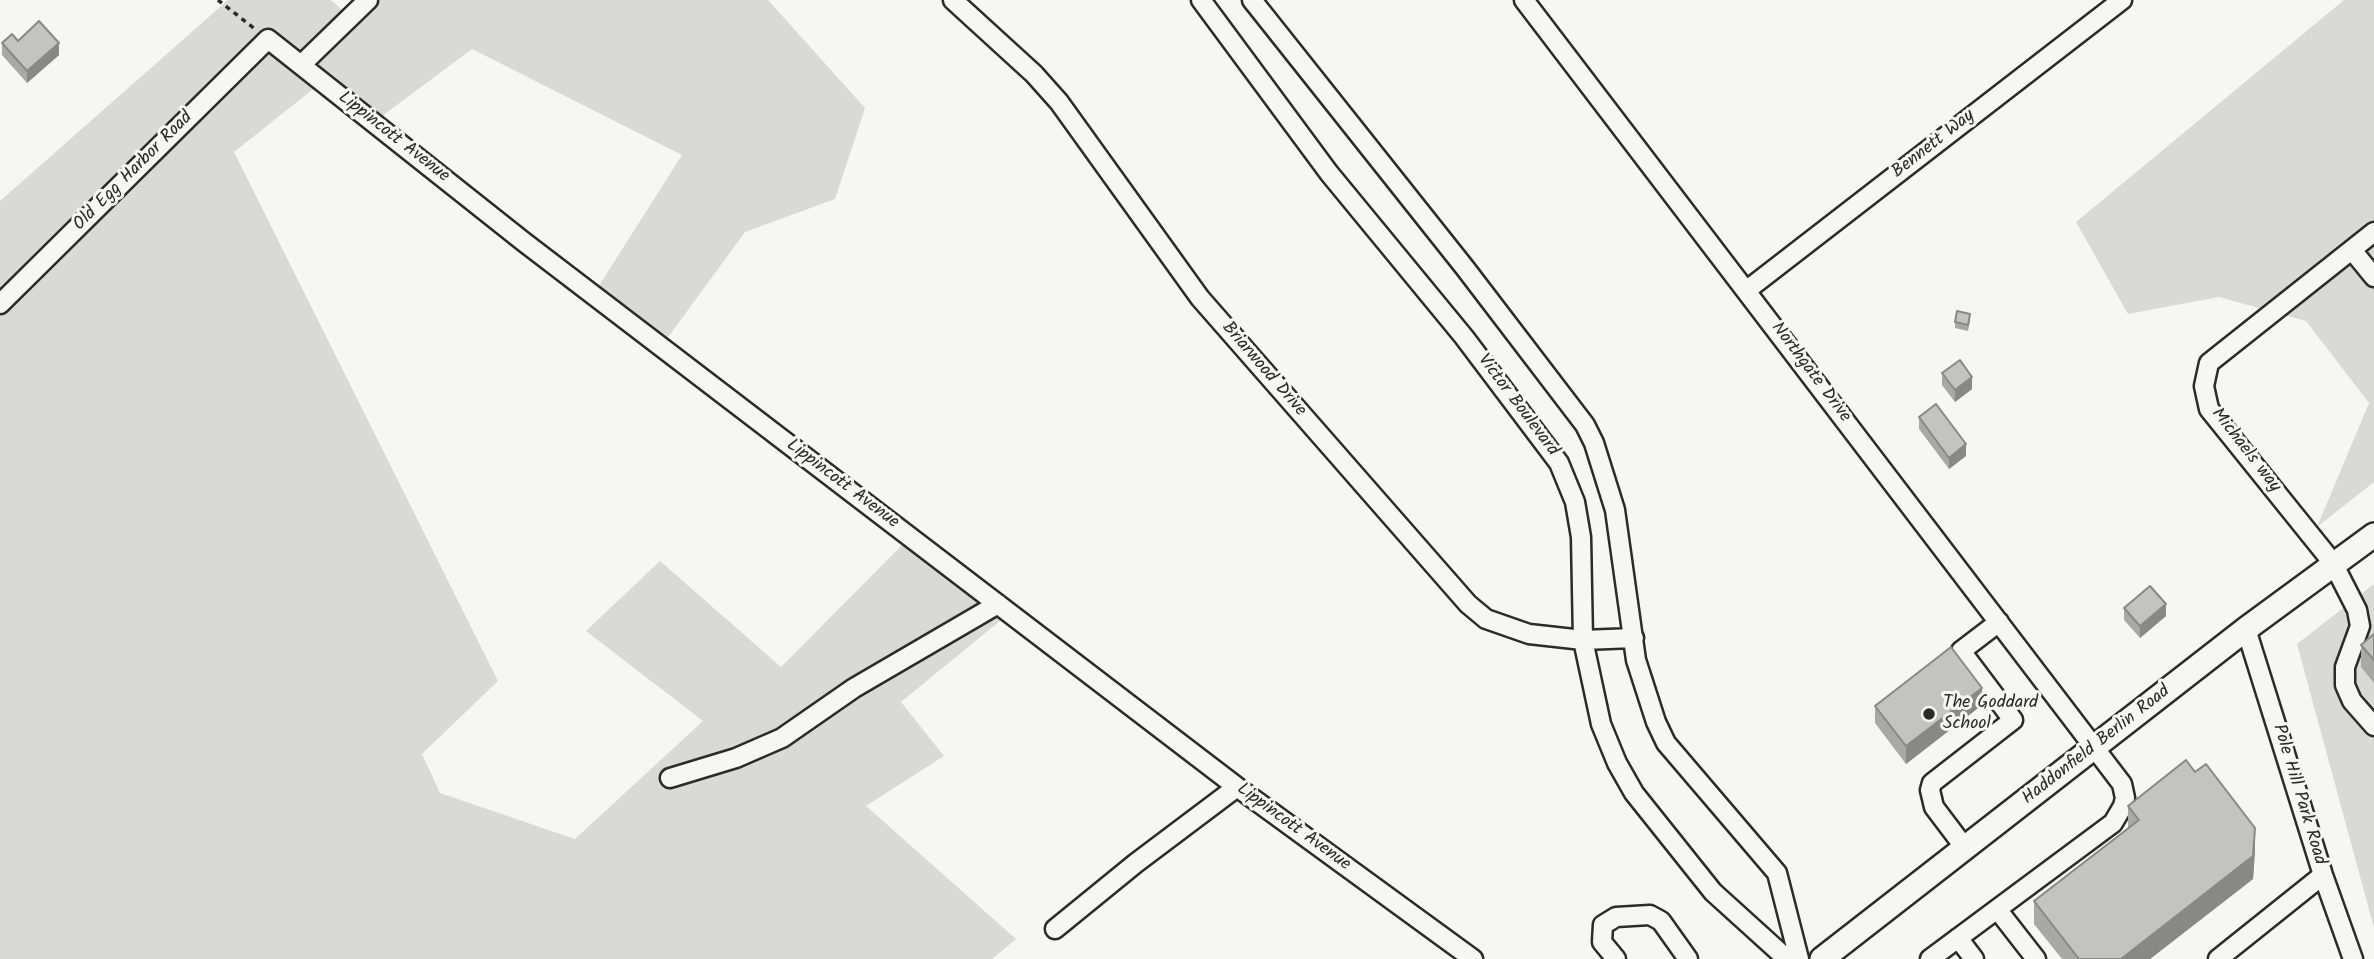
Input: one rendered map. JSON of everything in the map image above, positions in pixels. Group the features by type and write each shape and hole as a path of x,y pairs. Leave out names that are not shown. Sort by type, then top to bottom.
{"main road":[{"name":"Haddonfield Berlin Road","path":"1822,959 2246,629 2374,535"}],"street":[{"path":"301,65 368,0"},
{"name":"Briarwood Drive","path":"953,0 1034,74 1059,102 1200,299 1468,604 1486,619 1529,634 1583,639 1633,638"},
{"name":"Victor Boulevard","path":"1200,0 1329,173 1464,337 1559,463 1575,502 1581,537 1583,639 1601,724 1617,763 1634,793 1713,892 1787,959"},
{"path":"1252,0 1465,268 1585,425 1594,443 1615,510 1636,660 1656,723 1666,743 1777,873 1799,959"},
{"name":"Bennett Way","path":"1747,290 2122,0"},
{"name":"Northgate Drive","path":"1527,1 2122,784 2124,801 2120,814 2113,823 1930,959"},
{"name":"Lippincott Avenue","path":"268,38 524,242 1237,787 1473,959"},
{"name":"Old Egg Harbor Road","path":"0,304 268,38"},
{"name":"Michaels way","path":"2374,232 2209,363 2204,386 2209,409 2333,563 2357,610 2360,626 2345,667 2345,685 2352,701 2374,726"},
{"path":"2352,250 2374,277"},
{"path":"670,778 736,758 782,738 854,688 998,604"},
{"path":"1965,848 1934,807 1930,797 1931,785 2013,720 1961,651 1999,622"},
{"name":"Pole Hill Park Road","path":"2246,629 2323,875 2353,959"},
{"path":"1055,929 1136,863 1237,787"},
{"path":"2218,959 2323,875"},
{"path":"1997,909 2036,959"},
{"path":"1616,959 1602,942 1603,925 1616,918 1650,915 1661,921 1688,959"},
{"path":"1958,938 1974,959"}],"path":[{"path":"218,0 268,38"}],"shaded area":[{"path":"228,0 331,0 350,17 370,0 768,0 865,108 835,199 745,232 666,340 595,292 682,155 472,49 370,125 322,82 234,152 498,681 422,754 440,793 575,839 703,721 586,631 660,561 781,667 917,530 1018,606 901,702 944,756 866,806 1016,939 992,959 0,959 0,201"},
{"path":"2344,0 2374,0 2374,482 2317,527 2369,403 2306,321 2219,297 2128,314 2076,222"},
{"path":"2374,584 2374,928 2297,644"}],"building":[{"path":"39,21 59,43 27,71 2,43 12,34 18,41"},
{"path":"1957,311 1970,314 1968,325 1955,322"},
{"path":"1960,360 1972,377 1955,390 1942,373"},
{"path":"1936,404 1966,444 1949,458 1919,417"},
{"path":"2150,586 2166,604 2140,626 2124,608"},
{"path":"2374,634 2374,660 2361,645"},
{"name":"The Goddard School","path":"1951,647 1982,688 1906,746 1875,706"},
{"path":"2186,760 2195,772 2206,764 2255,828 2253,856 2121,959 2079,959 2034,901 2139,820 2128,806"}],"place":[{"name":"The Goddard School","path":"1929,714"}]}
